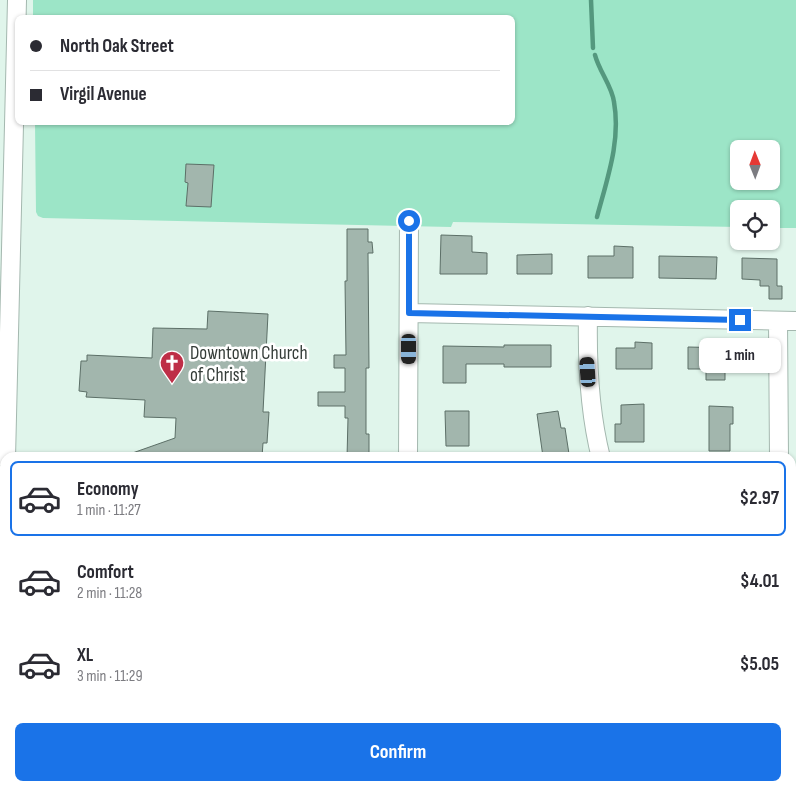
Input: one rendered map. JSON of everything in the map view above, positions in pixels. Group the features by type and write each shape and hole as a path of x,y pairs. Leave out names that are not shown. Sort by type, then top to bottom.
{"street":[{"path":"16,15 17,0"},
{"path":"6,452 4,334 6,158 15,29"},
{"path":"408,452 409,221"},
{"path":"409,313 796,321"},
{"path":"588,316 587,358 590,399 600,452"},
{"path":"778,321 780,452"}],"green space":[{"path":"33,0 796,0 796,228 780,228 780,200 730,200 730,227 453,222 451,227 43,218 38,216 36,212 35,125 515,125 515,15 33,15"}],"building":[{"path":"186,164 214,165 211,207 186,206 188,183 185,182"},
{"path":"347,229 368,229 368,242 372,242 373,253 368,253 369,368 366,368 366,434 369,434 369,452 347,452 348,418 345,418 345,406 318,406 318,392 345,392 345,368 334,368 334,355 346,355 345,281 347,281"},
{"path":"441,235 472,236 472,252 487,253 487,274 440,274"},
{"path":"614,246 633,247 633,278 588,278 588,256 614,256"},
{"path":"552,254 552,274 517,274 517,255"},
{"path":"659,256 717,257 716,279 659,278"},
{"path":"742,258 777,259 777,286 782,286 782,299 769,299 769,286 760,286 760,280 742,279"},
{"name":"Downtown Church of Christ","path":"208,311 268,314 263,412 269,412 267,443 263,443 262,452 135,452 175,438 176,418 144,417 145,400 86,397 87,392 79,391 81,361 87,361 87,355 152,358 153,328 207,329"},
{"path":"635,342 652,343 652,369 616,369 616,348 635,348"},
{"path":"504,345 551,345 551,367 504,367 504,364 466,364 466,383 443,383 443,346 504,347"},
{"path":"688,347 731,348 731,368 725,368 725,380 706,380 706,369 688,369"},
{"path":"644,404 644,442 615,442 615,424 621,424 621,405"},
{"path":"709,406 733,407 733,424 730,424 730,451 709,451"},
{"path":"445,411 469,411 469,446 446,446"},
{"path":"558,411 561,428 565,428 569,452 542,452 537,414"}],"waterway":[{"path":"591,0 593,48"},
{"path":"595,55 613,96 616,117 612,160 597,217"}],"place":[{"name":"Downtown Church of Christ","path":"172,384"}],"route":[{"path":"409,221 409,313 740,320"}]}
